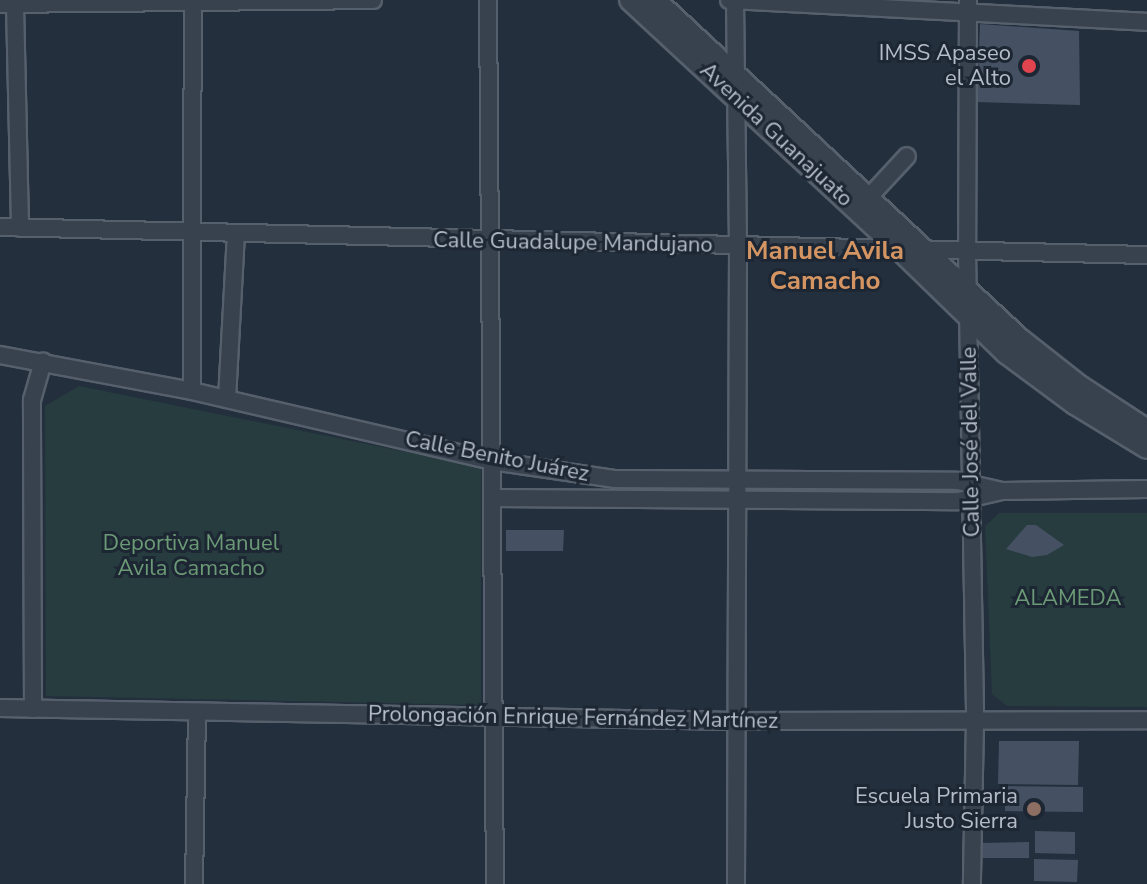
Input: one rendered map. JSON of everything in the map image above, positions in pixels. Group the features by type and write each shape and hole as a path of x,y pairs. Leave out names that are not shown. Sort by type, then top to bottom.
{"street":[{"path":"20,228 7,4 373,0"},
{"path":"488,0 495,884"},
{"name":"Avenida Guanajuato","path":"630,0 900,250 1006,353 1075,404 1147,448"},
{"name":"Avenida Guanajuato","path":"655,0 870,196 1020,339 1081,387 1147,430"},
{"path":"729,0 968,6 1147,22"},
{"path":"735,0 738,246 736,884"},
{"path":"192,391 193,2"},
{"name":"Calle José del Valle","path":"968,6 967,252 975,721 972,884"},
{"path":"870,196 907,156"},
{"name":"Calle Guadalupe Mandujano","path":"0,227 492,242 1147,255"},
{"path":"227,399 236,234"},
{"name":"Calle Benito Juárez","path":"0,355 192,391 492,461 616,479 736,480 1002,491 1147,489"},
{"path":"33,709 32,400 43,362"},
{"name":"Calle Benito Juárez","path":"493,498 959,501 972,490"},
{"name":"Prolongación Enrique Fernández Martínez","path":"0,708 495,719 1147,720"},
{"path":"194,884 197,712"}],"green space":[{"name":"Deportiva Manuel Avila Camacho","path":"79,386 481,467 481,705 46,696 45,406"},
{"name":"ALAMEDA","path":"999,513 1147,513 1147,707 1007,706 992,694 985,526"}],"building":[{"name":"IMSS Apaseo el Alto","path":"980,24 1079,31 1080,105 977,102"},
{"path":"1027,525 1036,525 1064,545 1047,555 1032,557 1006,549"},
{"path":"506,530 564,530 563,551 506,551"},
{"path":"999,741 1079,741 1078,785 998,784"},
{"path":"1005,786 1083,787 1083,812 1005,811"},
{"path":"1035,831 1075,832 1075,854 1035,853"},
{"path":"1029,842 1029,858 983,858 983,843"},
{"path":"1034,859 1078,860 1077,882 1034,881"}],"place":[{"name":"IMSS Apaseo el Alto","path":"1029,66"},
{"name":"Escuela Primaria Justo Sierra","path":"1034,809"}],"district":[{"name":"Manuel Avila Camacho","path":"825,266"}]}
